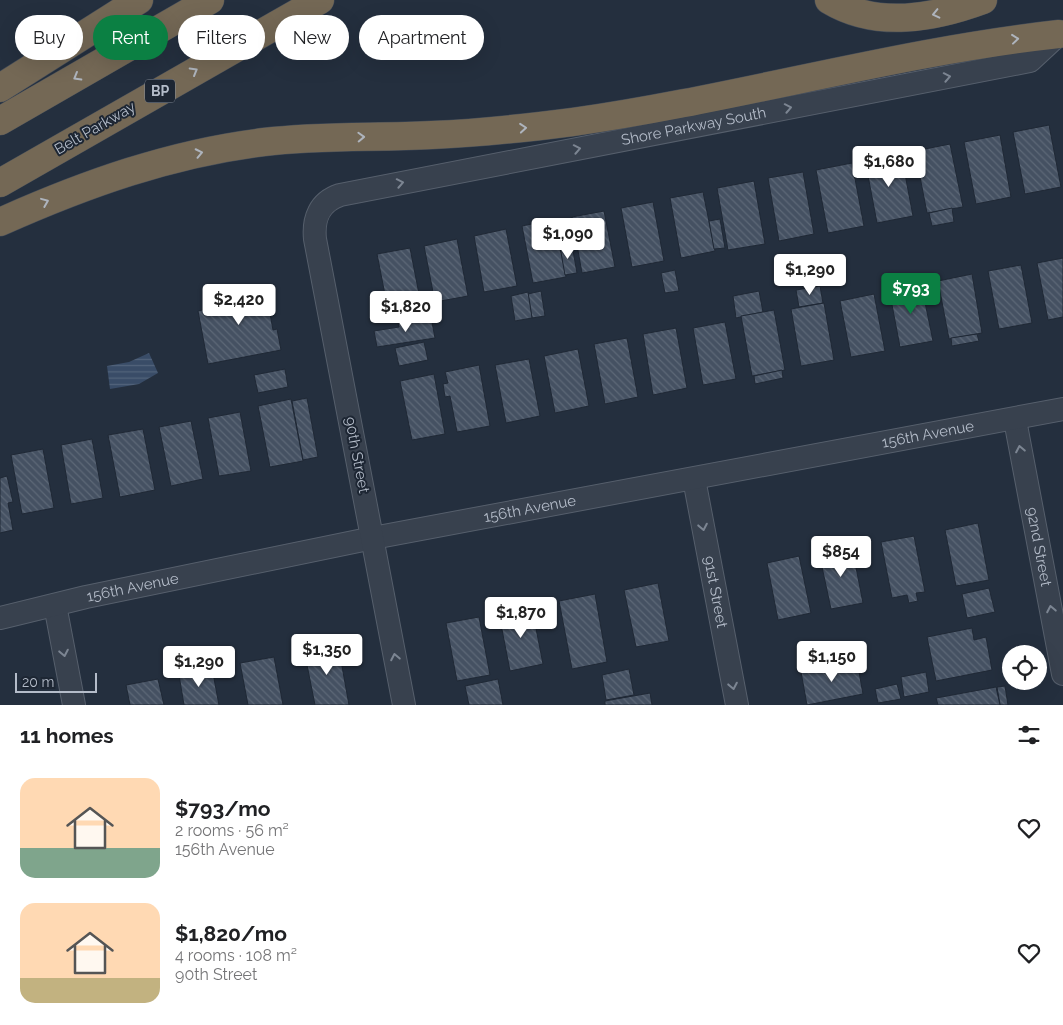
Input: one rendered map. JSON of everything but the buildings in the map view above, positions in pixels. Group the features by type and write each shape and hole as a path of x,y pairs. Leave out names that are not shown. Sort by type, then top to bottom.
{"highway":[{"path":"0,88 139,0"},
{"path":"0,121 210,0"},
{"name":"Belt Parkway","path":"0,183 320,0"},
{"path":"829,0 868,15 906,18 954,10 983,0"},
{"path":"0,222 113,176 178,158 237,146 296,139 434,135 541,126 666,107 978,43 1058,34"}],"street":[{"name":"Shore Parkway South","path":"321,206 332,197 340,195 1030,61 1058,34"},
{"name":"90th Street","path":"321,206 315,221 315,239 404,705"},
{"name":"156th Avenue","path":"0,618 373,538 1015,420 1063,409"},
{"name":"92nd Street","path":"1015,420 1063,674"},
{"name":"91st Street","path":"694,479 737,705"},
{"path":"55,605 74,705"}],"water":[{"path":"149,353 158,373 139,384 110,389 107,366 129,362"}]}
